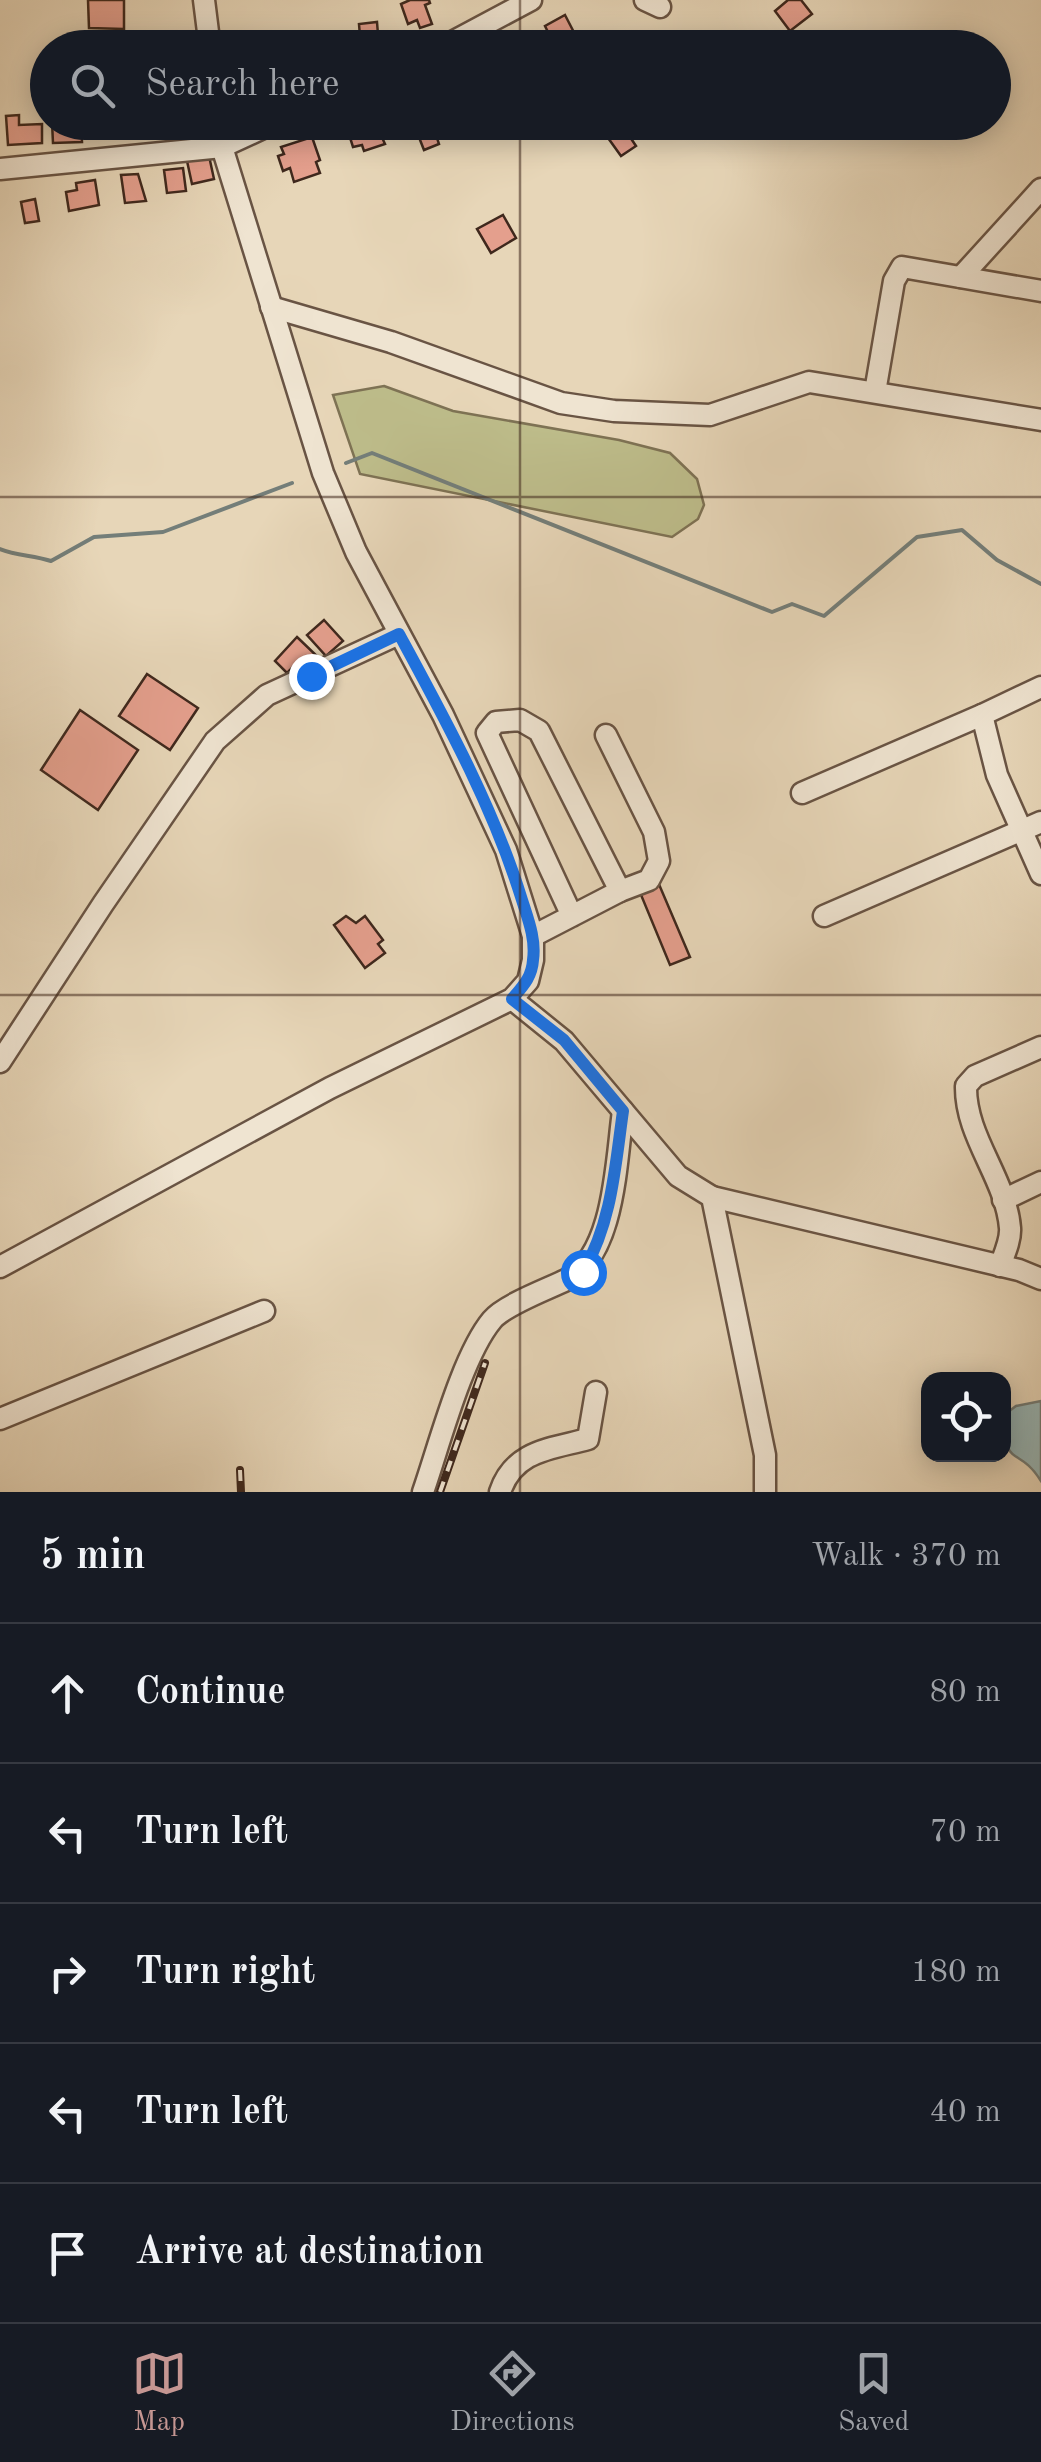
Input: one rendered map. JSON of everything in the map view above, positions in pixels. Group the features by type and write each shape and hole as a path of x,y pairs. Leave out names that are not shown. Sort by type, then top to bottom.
{"street":[{"path":"204,0 208,30"},
{"path":"475,30 532,0"},
{"path":"0,1266 330,1088 512,999 528,980 534,960 533,936 506,850 443,715 356,552 323,473 221,140"},
{"path":"0,170 222,147 237,140"},
{"path":"962,278 1041,189"},
{"path":"875,392 894,281 902,266 1041,292"},
{"path":"271,308 391,342 562,403 614,411 710,415 810,382 1041,420"},
{"path":"3,1050 215,740 267,695 399,634"},
{"path":"802,792 1041,687"},
{"path":"982,715 997,775 1041,874"},
{"path":"572,916 487,734 496,722 520,720 539,731 620,892"},
{"path":"533,936 649,880 659,862 654,832 606,735"},
{"path":"824,916 1041,822"},
{"path":"512,999 564,1040 678,1176 712,1197 1041,1279"},
{"path":"1000,1266 1011,1231 1003,1200 965,1107 966,1086 976,1076 1041,1047"},
{"path":"423,1492 472,1352 494,1317 583,1272 597,1247 608,1214 623,1111"},
{"path":"1003,1200 1041,1182"},
{"path":"712,1197 766,1455 765,1492"},
{"path":"0,1419 264,1312"},
{"path":"500,1492 503,1482 524,1456 588,1439 596,1392"}],"shaded area":[{"path":"384,386 453,411 619,440 670,453 697,479 704,505 698,519 672,537 360,474 333,395"}],"water":[{"path":"1041,1401 1041,1481 1011,1452 1011,1410"}],"building":[{"path":"88,0 124,0 124,29 89,28"},
{"path":"429,0 425,5 432,24 420,28 417,20 408,24 401,4"},
{"path":"788,0 801,0 812,14 789,30 775,11"},
{"path":"565,15 573,30 547,30 545,26"},
{"path":"377,22 378,30 360,30 359,24"},
{"path":"19,115 19,125 30,125 30,140 42,143 8,145 6,116"},
{"path":"53,140 82,140 82,142"},
{"path":"313,140 320,173 294,182 290,168 283,171 278,156 284,154 281,147"},
{"path":"351,140 383,140 385,144 364,151 362,145 353,147"},
{"path":"420,140 438,140 439,144 424,150"},
{"path":"610,140 632,140 636,146 621,156"},
{"path":"209,156 214,179 192,184 187,161"},
{"path":"183,168 186,191 167,193 164,170"},
{"path":"138,174 146,201 125,203 121,175"},
{"path":"95,180 99,205 69,211 66,192 77,190 76,183"},
{"path":"35,199 39,221 25,223 21,202"},
{"path":"503,215 516,238 491,253 477,229"},
{"path":"324,620 343,641 326,656 307,635"},
{"path":"297,637 320,659 310,670 300,660 287,673 275,661"},
{"path":"147,674 198,708 170,750 119,716"},
{"path":"80,710 138,750 98,810 41,770"},
{"path":"658,882 690,957 670,965 639,890"},
{"path":"346,916 356,923 365,916 383,940 378,944 385,953 365,968 334,925"}],"waterway":[{"path":"346,463 372,453 772,612 792,604 824,616 917,537 962,530 997,560 1041,584"},
{"path":"0,549 51,561 94,537 163,532 292,483"}],"railway":[{"path":"440,1492 485,1363"},
{"path":"240,1470 241,1492"}],"route":[{"path":"311,676 399,634 443,715 506,850 533,936 534,960 528,980 512,999 564,1040 623,1111 608,1214 583,1272"}]}
